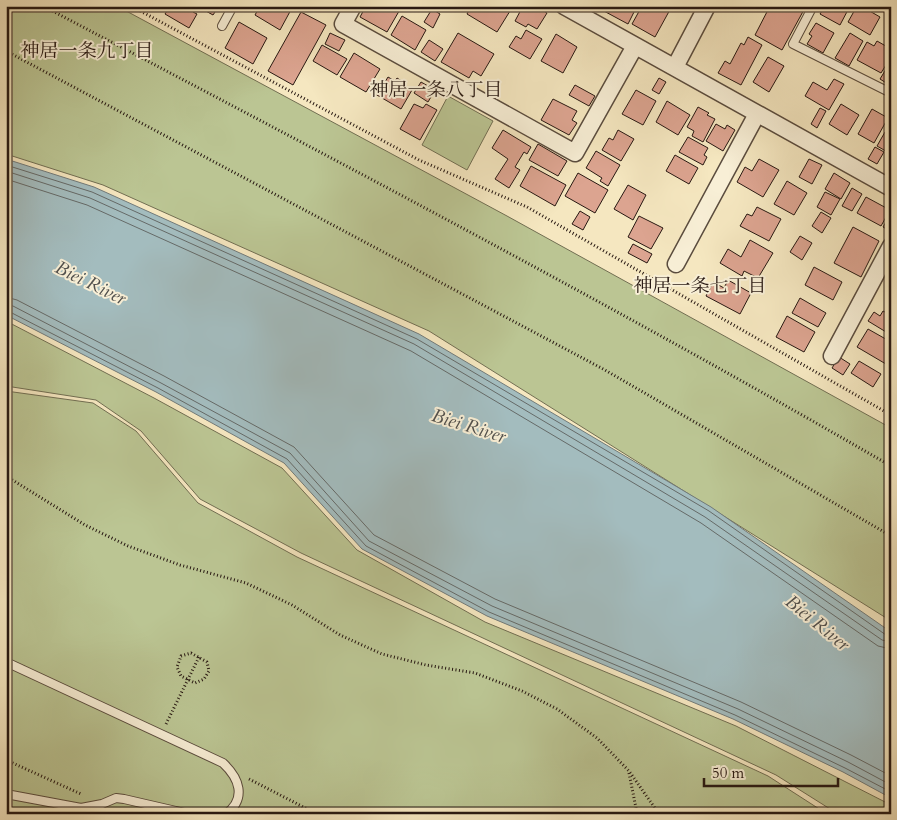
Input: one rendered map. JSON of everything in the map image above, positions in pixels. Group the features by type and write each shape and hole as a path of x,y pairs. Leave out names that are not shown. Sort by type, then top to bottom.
{"street":[{"path":"353,6 343,24 575,153 635,46"},
{"path":"564,6 891,188"},
{"path":"674,67 707,6"},
{"path":"676,264 757,114"},
{"path":"832,356 891,246"}],"lane":[{"path":"222,26 233,6"},
{"path":"813,6 793,44 891,93"},
{"path":"6,662 223,763 231,770 239,788 237,801 226,814"},
{"path":"6,794 81,808 102,804 116,798 189,814"}],"path":[{"path":"43,6 535,266 891,466"},
{"path":"131,6 419,160 527,207 891,415"},
{"path":"6,50 605,370 891,536"},
{"path":"6,476 84,526 128,546 180,565 246,583 292,605 340,635 382,654 426,665 474,673 522,691 557,709 597,738 629,771 658,814"},
{"path":"191,653 207,662 209,671 204,679 195,682 188,679 180,676 177,667 181,656 191,653"},
{"path":"162,734 198,657"},
{"path":"6,760 102,804"},
{"path":"231,770 317,814"},
{"path":"629,771 636,814"}],"green space":[{"path":"6,6 117,6 507,216 891,428 891,621 429,331 103,185 6,154"},
{"path":"448,96 493,121 467,170 422,145"},
{"path":"6,321 154,398 282,468 357,550 485,622 736,726 891,805 891,814 838,814 776,775 301,553 200,499 141,431 96,400 6,386"},
{"path":"6,391 93,403 136,431 198,503 297,557 768,776 827,814 15,814 6,810"}],"water":[{"name":"Biei River","path":"6,159 94,187 419,334 711,507 891,632 891,798 843,772 733,719 487,616 362,549 284,463 156,392 6,315"}],"building":[{"path":"170,6 196,6 193,12 197,14 189,28 165,14"},
{"path":"206,6 219,6 213,15 204,10"},
{"path":"260,6 293,6 280,30 255,15"},
{"path":"366,6 402,6 387,32 360,17"},
{"path":"471,6 502,6 510,11 497,32 467,14"},
{"path":"523,6 535,6 547,13 537,29 528,24 526,27 515,21"},
{"path":"604,6 637,6 628,24 602,10"},
{"path":"642,6 672,6 655,37 632,24"},
{"path":"770,6 806,6 782,50 755,35"},
{"path":"825,6 850,6 840,25 820,14"},
{"path":"857,6 861,6 880,17 870,35 848,22"},
{"path":"432,9 440,14 433,28 424,22"},
{"path":"301,12 326,25 293,85 268,71"},
{"path":"402,16 426,30 415,50 391,35"},
{"path":"239,22 267,38 253,64 225,48"},
{"path":"816,23 834,33 823,53 807,44 812,36 809,34"},
{"path":"526,30 542,39 530,59 509,47 516,36 521,39"},
{"path":"330,33 345,40 339,51 325,44"},
{"path":"458,33 494,54 481,76 473,71 469,78 441,62"},
{"path":"850,33 863,41 849,66 835,58"},
{"path":"556,34 577,47 563,73 541,61"},
{"path":"748,37 762,45 741,85 718,73 725,61 730,64 741,43 744,45"},
{"path":"429,40 443,49 435,61 421,52"},
{"path":"877,41 891,49 891,57 881,73 857,60 867,42 874,46"},
{"path":"322,45 347,59 337,75 313,61"},
{"path":"354,53 380,69 366,92 340,77"},
{"path":"768,57 784,66 769,92 753,82"},
{"path":"891,61 891,86 880,79"},
{"path":"388,77 395,81 397,78 405,83 404,86 412,90 401,109 370,91 375,83 382,87"},
{"path":"659,78 666,82 659,94 652,90"},
{"path":"834,79 844,84 829,110 805,96 813,82 827,90"},
{"path":"421,82 435,90 428,102 414,93"},
{"path":"575,85 595,96 589,106 569,95"},
{"path":"636,90 656,101 643,125 622,114"},
{"path":"553,99 577,111 572,120 577,123 569,135 541,120"},
{"path":"667,101 690,115 678,135 656,122"},
{"path":"414,104 423,108 426,104 437,110 420,140 400,129"},
{"path":"841,104 859,115 847,135 829,124"},
{"path":"698,107 715,119 703,142 692,136 694,131 687,127"},
{"path":"820,108 826,111 817,128 811,124"},
{"path":"872,109 888,118 874,143 858,134"},
{"path":"716,124 725,129 727,125 735,130 723,151 706,141"},
{"path":"503,130 531,147 527,154 524,152 515,167 520,170 509,188 495,179 508,159 492,148"},
{"path":"618,130 634,139 621,161 602,150 609,138 613,140"},
{"path":"885,132 891,135 891,154 877,146"},
{"path":"688,137 708,148 704,155 707,157 703,165 679,152"},
{"path":"538,144 567,161 558,176 529,160"},
{"path":"875,147 884,152 877,164 868,159"},
{"path":"596,151 620,165 608,186 600,181 602,178 586,168"},
{"path":"675,155 698,168 689,184 666,171"},
{"path":"759,159 779,170 763,197 737,182 745,167 752,171"},
{"path":"809,159 822,165 812,184 799,177"},
{"path":"531,166 566,185 555,206 520,186"},
{"path":"578,173 608,190 595,213 565,196"},
{"path":"834,173 850,183 841,199 825,189"},
{"path":"787,181 807,193 794,215 774,204"},
{"path":"628,185 646,195 633,220 614,209"},
{"path":"852,188 862,194 852,211 842,206"},
{"path":"825,192 840,199 831,215 817,207"},
{"path":"866,197 890,210 881,226 857,213"},
{"path":"757,207 781,219 769,241 740,226 747,214 752,216"},
{"path":"580,211 590,217 583,230 572,224"},
{"path":"821,212 831,218 822,233 812,226"},
{"path":"891,214 891,229 890,231 883,227"},
{"path":"639,216 663,228 651,249 628,237"},
{"path":"853,227 879,241 861,277 834,263"},
{"path":"800,236 812,243 802,260 790,252"},
{"path":"750,240 773,253 758,278 744,271 742,276 720,263 728,249 741,257"},
{"path":"633,244 652,254 647,263 628,253"},
{"path":"814,267 842,282 833,300 805,285"},
{"path":"728,280 751,293 740,314 706,296 713,282 724,288"},
{"path":"800,298 826,313 818,327 792,313"},
{"path":"883,311 891,315 891,335 868,321 874,312 880,316"},
{"path":"787,316 815,332 804,352 776,337"},
{"path":"868,329 891,342 891,367 857,347"},
{"path":"839,357 850,364 843,375 832,368"},
{"path":"859,361 881,374 873,387 851,373"}],"district":[{"name":"神居一条九丁目","path":"87,50"},
{"name":"神居一条八丁目","path":"436,89"},
{"name":"神居一条七丁目","path":"700,285"}]}
